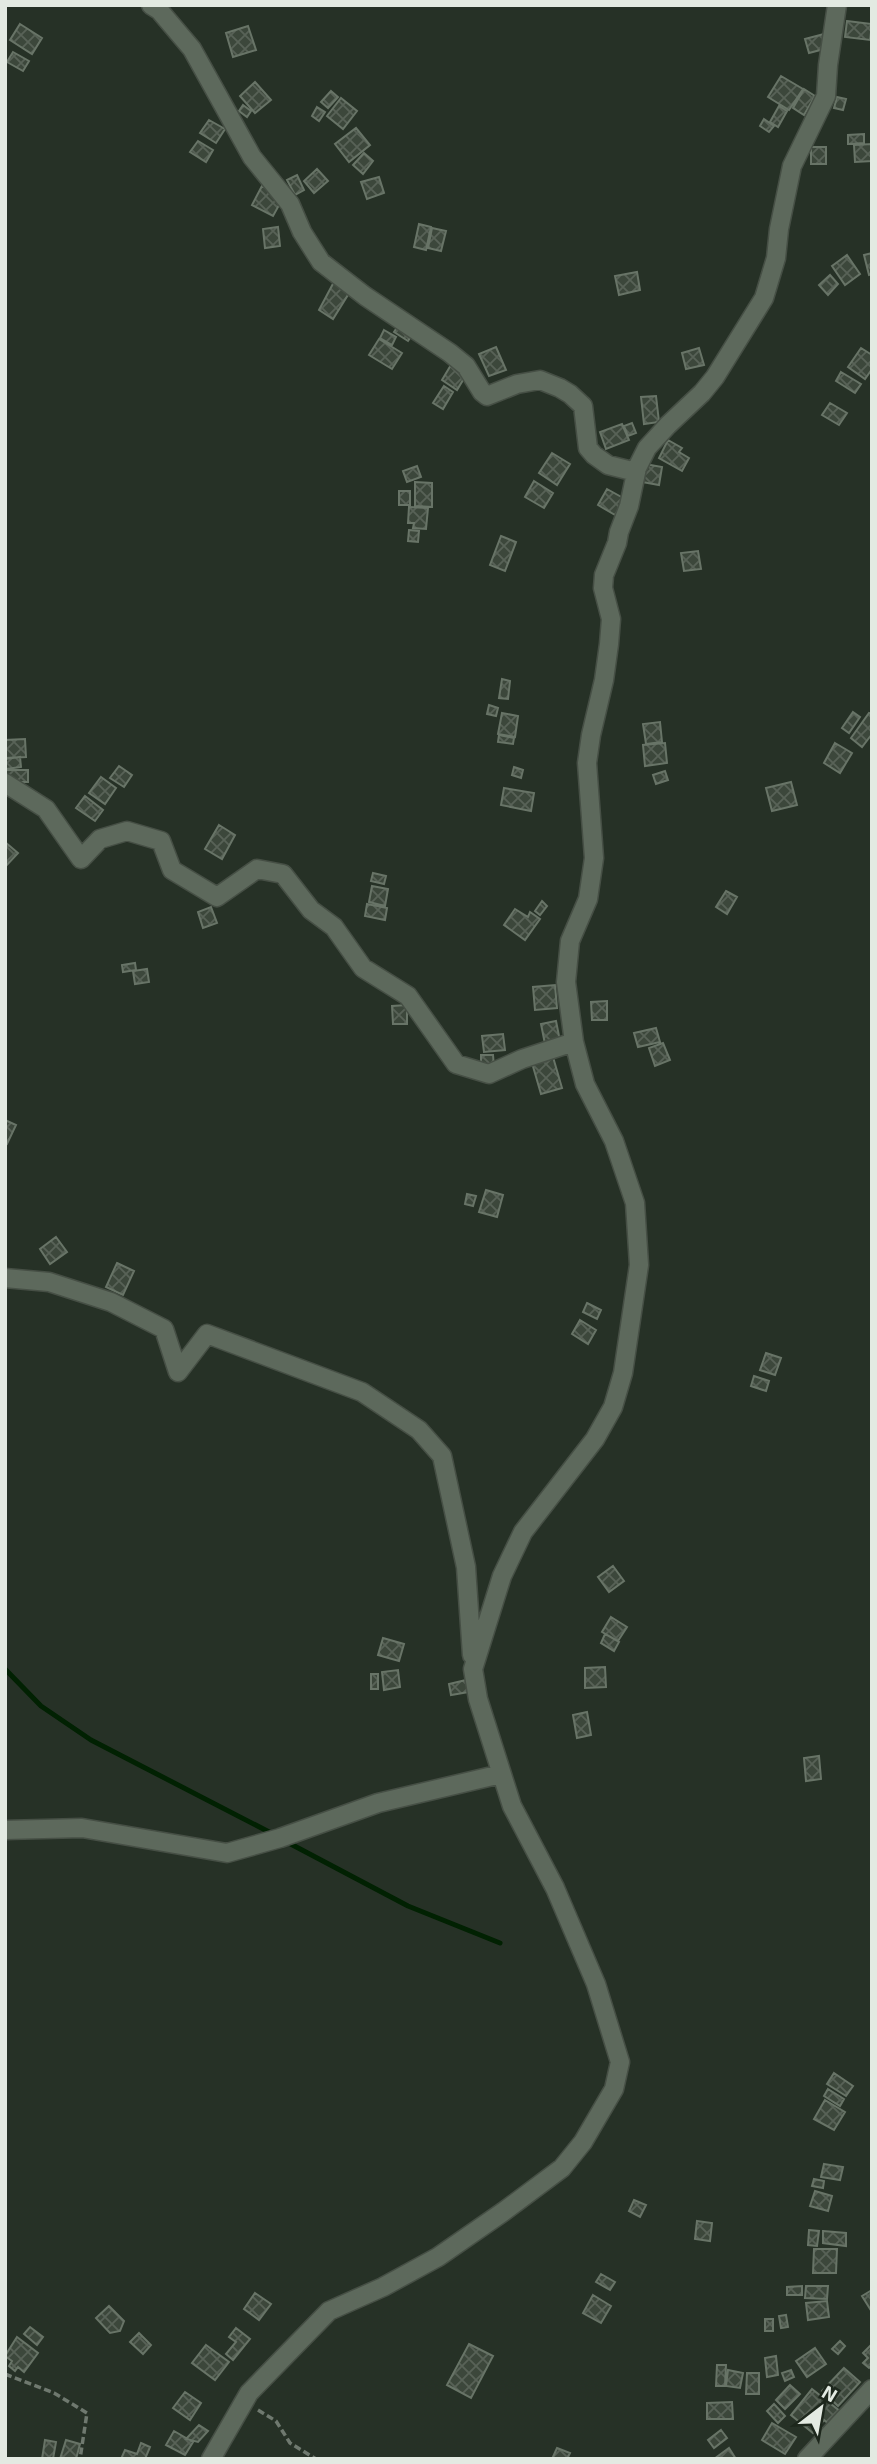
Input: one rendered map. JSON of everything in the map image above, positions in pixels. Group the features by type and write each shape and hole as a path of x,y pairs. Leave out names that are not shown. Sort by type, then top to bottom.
{"street":[{"path":"151,5 159,10 192,49 252,157 290,204 302,232 321,262 466,366 481,392 487,396 517,384 540,380 570,394 583,407 588,448 608,465 636,472"},
{"path":"473,1668 502,1576 523,1532 596,1439 613,1407 623,1373 639,1265 635,1203 614,1141 585,1084 573,1042 566,982 570,941 588,899 594,858 587,763 590,734 604,680 609,644 611,619 603,588 604,575 629,506 636,472 647,448 715,377 764,298 776,258 792,166 826,96 837,5"},
{"path":"5,783 46,809 81,859 100,839 127,831 161,841 172,870 217,897 257,869 284,874 311,910 334,927 363,968 408,996 456,1064 489,1074 522,1059 573,1042"},
{"path":"5,1278 49,1282 111,1302 164,1329 178,1372 207,1334 362,1392 419,1430 442,1456 466,1567 473,1668 478,1699 500,1774 512,1806 555,1888 596,1984 620,2062 614,2089 583,2142 555,2174 418,2269 329,2311 260,2380 240,2407 211,2459"},
{"path":"5,1830 82,1828 227,1853 280,1838 378,1803 500,1774"},
{"path":"807,2459 872,2389"}],"path":[{"path":"5,2374 54,2393 87,2413 80,2459"},
{"path":"240,2407 251,2405 275,2420 290,2443 316,2459"}],"building":[{"path":"847,21 872,24 870,40 845,37"},
{"path":"20,24 42,38 32,54 10,40"},
{"path":"248,26 256,50 233,57 226,33"},
{"path":"824,34 828,48 809,53 805,39"},
{"path":"13,52 29,61 23,71 7,62"},
{"path":"781,76 803,89 789,110 768,97"},
{"path":"255,82 271,100 255,113 240,96"},
{"path":"804,89 815,96 804,115 793,108"},
{"path":"331,91 338,97 328,108 321,102"},
{"path":"837,97 846,99 843,110 834,108"},
{"path":"341,98 357,111 343,129 327,116"},
{"path":"243,105 251,111 247,117 239,111"},
{"path":"779,106 787,111 778,127 770,122"},
{"path":"317,107 325,112 319,121 312,116"},
{"path":"764,119 774,126 769,132 760,126"},
{"path":"209,120 225,129 216,143 200,133"},
{"path":"356,128 370,145 349,162 335,144"},
{"path":"864,134 864,143 848,144 848,135"},
{"path":"198,141 213,150 206,162 190,152"},
{"path":"872,144 872,161 855,162 854,145"},
{"path":"811,147 826,147 826,164 811,164"},
{"path":"364,153 373,161 363,174 353,165"},
{"path":"317,169 328,181 314,193 304,181"},
{"path":"297,175 304,190 295,195 287,180"},
{"path":"379,177 384,193 367,199 361,182"},
{"path":"262,186 283,198 273,216 252,205"},
{"path":"419,224 431,227 426,250 414,247"},
{"path":"278,227 280,246 265,248 263,229"},
{"path":"432,228 446,231 441,251 428,248"},
{"path":"872,253 872,274 869,275 864,255"},
{"path":"847,255 860,274 845,285 832,266"},
{"path":"637,272 640,290 619,295 615,276"},
{"path":"830,275 838,284 828,295 819,285"},
{"path":"335,280 351,290 333,319 319,310"},
{"path":"400,323 414,332 408,341 394,332"},
{"path":"384,330 396,337 392,345 380,338"},
{"path":"379,339 402,353 392,369 369,355"},
{"path":"496,347 506,370 489,376 479,354"},
{"path":"699,348 704,365 686,369 682,353"},
{"path":"861,348 872,355 872,369 865,379 848,367"},
{"path":"451,365 466,375 457,390 442,380"},
{"path":"841,372 861,384 855,393 836,381"},
{"path":"444,386 453,392 443,409 433,403"},
{"path":"656,396 659,422 644,424 641,397"},
{"path":"830,403 847,413 839,425 822,415"},
{"path":"632,423 636,433 628,436 624,426"},
{"path":"622,424 629,440 606,449 600,432"},
{"path":"668,440 682,448 679,452 689,458 682,471 659,458"},
{"path":"552,453 570,464 557,485 539,473"},
{"path":"645,464 662,467 659,485 642,482"},
{"path":"417,466 421,477 407,482 403,471"},
{"path":"534,481 553,493 544,508 525,497"},
{"path":"415,482 432,483 432,507 415,506"},
{"path":"607,489 625,499 615,515 598,505"},
{"path":"399,491 410,491 410,505 399,505"},
{"path":"409,507 428,508 426,529 413,528 414,523 408,523"},
{"path":"409,530 419,531 418,542 408,541"},
{"path":"501,536 516,542 505,571 490,565"},
{"path":"698,551 701,569 684,571 681,553"},
{"path":"502,679 510,681 508,699 499,698"},
{"path":"489,705 498,708 496,716 487,714"},
{"path":"853,712 860,717 849,733 842,728"},
{"path":"502,713 518,716 515,737 498,734"},
{"path":"869,713 872,714 872,734 862,747 851,738"},
{"path":"660,722 662,742 646,744 643,724"},
{"path":"499,735 514,738 513,744 498,742"},
{"path":"25,739 26,757 5,758 5,740"},
{"path":"665,743 667,763 645,766 643,745"},
{"path":"835,743 852,753 840,773 824,763"},
{"path":"20,757 21,767 6,769 5,759"},
{"path":"119,766 132,775 124,787 110,778"},
{"path":"514,767 523,770 521,778 512,775"},
{"path":"5,770 28,770 28,782 5,782"},
{"path":"665,771 668,780 656,784 653,775"},
{"path":"101,777 116,788 105,804 89,793"},
{"path":"791,782 797,805 772,811 766,788"},
{"path":"504,788 534,793 531,811 501,805"},
{"path":"85,796 103,810 95,821 76,808"},
{"path":"219,825 235,835 222,859 205,849"},
{"path":"5,842 18,853 5,867"},
{"path":"373,873 386,876 384,884 371,881"},
{"path":"372,886 388,889 385,906 369,902"},
{"path":"726,891 737,897 727,914 716,907"},
{"path":"542,901 547,906 540,915 535,911"},
{"path":"367,904 387,908 385,920 365,916"},
{"path":"211,907 217,923 203,928 198,912"},
{"path":"515,909 528,917 530,912 540,919 525,940 504,925"},
{"path":"135,963 136,970 123,972 122,965"},
{"path":"147,969 149,982 135,984 133,971"},
{"path":"555,985 557,1008 535,1010 533,987"},
{"path":"607,1001 607,1020 592,1020 591,1002"},
{"path":"407,1005 407,1024 393,1024 392,1006"},
{"path":"556,1021 560,1041 545,1044 541,1024"},
{"path":"656,1028 660,1042 638,1047 634,1033"},
{"path":"503,1034 505,1050 484,1052 482,1036"},
{"path":"663,1043 670,1060 655,1066 649,1048"},
{"path":"481,1055 493,1055 494,1067 481,1068"},
{"path":"553,1057 562,1088 541,1094 532,1063"},
{"path":"5,1120 16,1125 7,1144 5,1143"},
{"path":"486,1190 503,1195 497,1217 479,1212"},
{"path":"467,1194 476,1196 473,1206 465,1204"},
{"path":"56,1237 67,1252 50,1264 40,1249"},
{"path":"117,1263 134,1271 123,1295 106,1287"},
{"path":"587,1303 601,1310 597,1319 583,1312"},
{"path":"580,1320 596,1330 588,1344 572,1334"},
{"path":"766,1353 781,1358 775,1375 760,1370"},
{"path":"754,1376 769,1381 766,1391 751,1386"},
{"path":"613,1566 624,1581 609,1592 598,1577"},
{"path":"611,1617 627,1627 618,1641 602,1632"},
{"path":"605,1634 619,1642 614,1651 601,1643"},
{"path":"383,1638 404,1644 399,1661 378,1655"},
{"path":"605,1667 606,1687 585,1688 585,1668"},
{"path":"398,1670 400,1687 384,1690 382,1672"},
{"path":"371,1674 378,1674 378,1689 371,1689"},
{"path":"466,1680 469,1692 451,1695 449,1684"},
{"path":"587,1712 591,1735 577,1738 573,1715"},
{"path":"819,1756 821,1779 806,1781 804,1758"},
{"path":"834,2073 853,2086 846,2096 827,2084"},
{"path":"828,2089 844,2099 840,2106 824,2096"},
{"path":"825,2100 845,2112 834,2130 814,2119"},
{"path":"824,2164 843,2167 840,2180 821,2177"},
{"path":"814,2179 824,2181 823,2188 812,2186"},
{"path":"815,2191 832,2196 828,2211 810,2206"},
{"path":"634,2200 646,2205 640,2217 629,2211"},
{"path":"697,2221 712,2223 710,2241 695,2239"},
{"path":"809,2230 819,2231 817,2246 808,2245"},
{"path":"823,2231 846,2233 846,2246 823,2243"},
{"path":"814,2249 837,2249 836,2273 813,2273"},
{"path":"601,2274 615,2282 610,2290 596,2282"},
{"path":"802,2286 802,2295 787,2295 787,2287"},
{"path":"806,2286 828,2286 827,2299 805,2298"},
{"path":"872,2290 872,2312 862,2296"},
{"path":"255,2293 271,2304 259,2320 244,2309"},
{"path":"593,2295 611,2306 601,2323 583,2313"},
{"path":"827,2301 829,2317 808,2320 806,2303"},
{"path":"109,2306 124,2321 120,2331 110,2333 96,2318"},
{"path":"786,2315 788,2327 781,2328 779,2316"},
{"path":"765,2319 773,2319 773,2331 765,2331"},
{"path":"30,2327 43,2337 37,2345 24,2334"},
{"path":"236,2328 250,2339 233,2360 226,2354 236,2342 229,2337"},
{"path":"139,2333 151,2345 143,2354 130,2342"},
{"path":"17,2337 38,2353 24,2372 18,2367 15,2371 9,2366 12,2361 5,2356"},
{"path":"840,2341 845,2346 838,2354 832,2349"},
{"path":"469,2344 493,2356 471,2398 447,2385"},
{"path":"872,2344 872,2365 869,2368 863,2363 868,2358 863,2353"},
{"path":"206,2345 229,2362 215,2380 192,2363"},
{"path":"815,2348 826,2364 807,2377 796,2361"},
{"path":"776,2356 778,2375 767,2377 765,2358"},
{"path":"717,2365 726,2365 725,2386 716,2386"},
{"path":"844,2368 860,2382 838,2406 822,2391"},
{"path":"728,2370 743,2373 740,2388 726,2386"},
{"path":"791,2370 794,2377 785,2381 782,2373"},
{"path":"747,2373 759,2373 759,2394 746,2394"},
{"path":"790,2385 800,2394 785,2409 776,2400"},
{"path":"812,2389 841,2412 830,2425 824,2420 813,2433 791,2415"},
{"path":"185,2392 201,2403 190,2420 173,2408"},
{"path":"732,2402 733,2419 707,2419 707,2403"},
{"path":"774,2404 785,2416 778,2423 767,2411"},
{"path":"772,2423 796,2437 785,2454 762,2440"},
{"path":"199,2425 208,2431 198,2442 186,2439"},
{"path":"721,2430 727,2438 714,2448 708,2440"},
{"path":"174,2431 193,2442 185,2455 166,2445"},
{"path":"45,2440 56,2442 53,2459 42,2459"},
{"path":"66,2440 80,2444 76,2459 60,2459"},
{"path":"141,2443 150,2447 145,2459 121,2459 125,2450 137,2454"},
{"path":"557,2448 570,2453 567,2459 552,2459"},
{"path":"729,2448 736,2459 714,2459"}],"waterway":[{"path":"5,1669 41,1706 91,1740 273,1834"},
{"path":"285,1841 408,1906 500,1943"}]}
